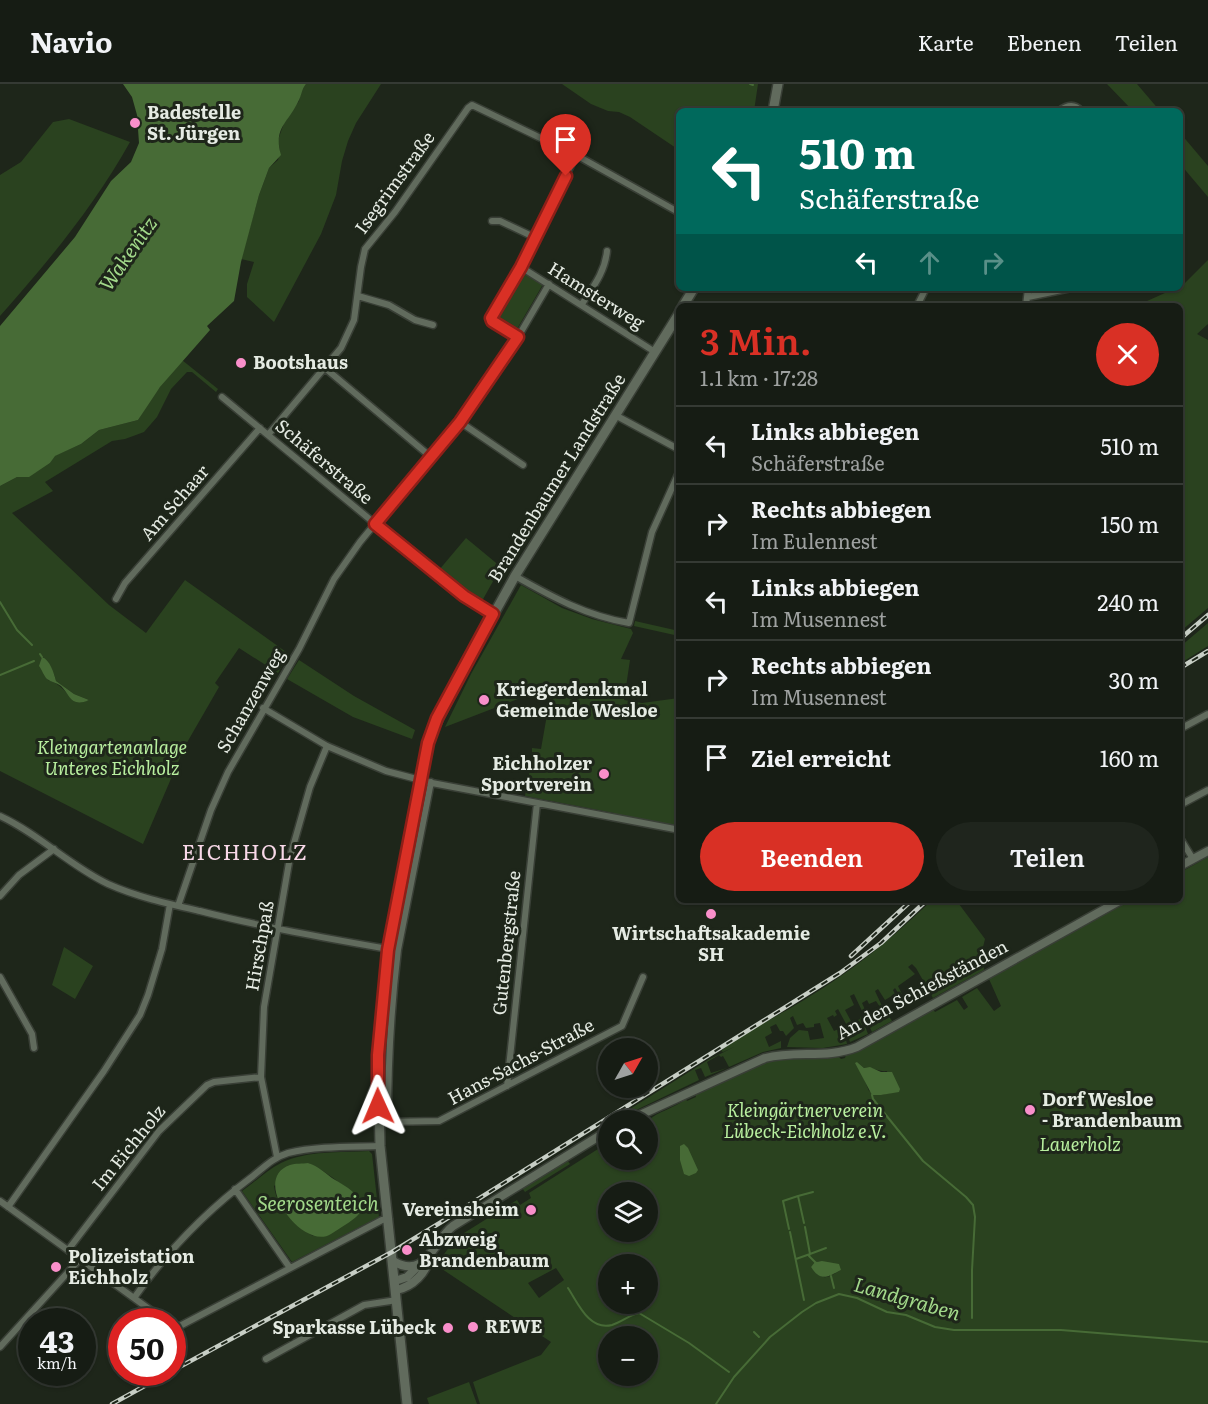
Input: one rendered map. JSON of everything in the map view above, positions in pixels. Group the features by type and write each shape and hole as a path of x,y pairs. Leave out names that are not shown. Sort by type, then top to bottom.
{"main road":[{"path":"774,108 778,84"},
{"name":"Brandenbaumer Landstraße","path":"406,1404 380,1146 383,1122 378,1055 388,950 428,743 434,725 515,576 676,318"}],"street":[{"name":"Isegrimstraße","path":"268,435 341,348 351,329 365,249 395,212 468,108 472,105 576,155"},
{"path":"518,337 491,320 536,238 576,155 676,211"},
{"path":"492,221 500,221 536,238"},
{"path":"582,304 606,263 607,251"},
{"name":"Hamsterweg","path":"521,267 655,352"},
{"name":"Schanzenweg","path":"178,906 211,810 228,772 298,649 334,579 375,524 460,422 518,337 549,284"},
{"path":"1027,303 1028,291"},
{"path":"1028,297 1057,291"},
{"path":"358,296 388,305 416,320 433,325"},
{"path":"325,368 431,457"},
{"name":"Schäferstraße","path":"222,397 464,596 493,614"},
{"path":"615,416 676,448"},
{"path":"460,422 524,465"},
{"name":"Am Schaar","path":"116,598 125,583 260,428"},
{"path":"515,576 568,605 592,614 629,623 652,532 676,479"},
{"path":"263,708 327,746 386,771 420,780 676,829"},
{"path":"1183,727 1208,714"},
{"name":"Hirschpaß","path":"277,1157 261,1077 264,1007 290,857 310,787 327,746"},
{"name":"Brandenbaumer Landstraße","path":"383,1122 397,959 430,782"},
{"path":"1183,803 1208,790"},
{"name":"Gutenbergstraße","path":"507,1086 537,803"},
{"path":"0,816 34,835 108,884 170,904 278,930 388,950"},
{"path":"1183,844 1192,860"},
{"path":"0,896 19,876 54,849"},
{"path":"1183,864 1208,851"},
{"name":"An den Schießständen","path":"650,1110 765,1058 789,1054 829,1054 857,1047 1116,903"},
{"path":"8,1207 104,1071 140,1015 162,950 170,904"},
{"path":"0,977 32,1034 34,1048"},
{"name":"Hans-Sachs-Straße","path":"383,1122 439,1121 622,1026 643,977"},
{"name":"Im Eichholz","path":"68,1250 159,1131 207,1085 214,1082 261,1077"},
{"path":"393,1261 409,1267 427,1258 448,1239 463,1220 598,1137"},
{"path":"134,1298 158,1264 185,1234 235,1189 277,1157 302,1151 380,1146"},
{"path":"235,1189 290,1268"},
{"path":"0,1201 147,1308"},
{"path":"186,1323 381,1220 389,1219"},
{"path":"395,1285 405,1287 416,1280 426,1268 427,1258"},
{"path":"0,1347 80,1259"},
{"path":"266,1359 364,1305 397,1300"}],"green space":[{"path":"306,84 381,84 356,123 342,161 336,195 321,234 274,322 247,297 247,284 254,262 241,259 269,168 278,160 280,151 278,140 284,123 299,101 301,90"},
{"path":"562,84 758,84 754,108 676,108 676,148 630,117 591,104"},
{"path":"1107,84 1137,84 1157,108 1130,108"},
{"path":"69,119 130,142 102,188 70,232 0,316 0,175 21,162 53,122"},
{"path":"1183,136 1208,166 1208,197 1183,167"},
{"path":"1208,260 1208,324 1197,334 1208,340 1208,608 1183,629 1183,303 1143,303 1169,291 1183,291 1183,285"},
{"path":"523,272 542,286 517,329 514,329 496,318 496,315 520,273"},
{"name":"Kleingartenanlage Unteres Eichholz","path":"182,360 218,389 216,392 192,372 187,372 171,389 157,417 144,432 112,441 45,482 53,491 12,513 109,605 146,633 185,580 289,654 278,673 239,648 215,683 219,687 185,746 143,844 0,771 0,486 17,477 36,472 50,463 54,456 81,444 99,430 138,420 151,398","holes":["43,657 56,681 74,694 89,700 83,702 75,700 58,684 48,680 41,660"]},
{"path":"466,538 501,567 482,601 439,570"},
{"path":"521,585 562,608 631,629 633,633 621,659 630,660 624,700 642,703 676,698 676,829 614,818 614,813 525,796 532,748 541,749 552,686 445,727 471,674"},
{"path":"635,621 676,630 676,635 634,626"},
{"path":"1208,623 1208,646 1183,662 1183,644"},
{"path":"299,660 354,696 415,730 412,739 353,717 287,679"},
{"path":"1208,857 1208,1404 480,1404 473,1382 541,1355 551,1342 436,1265 456,1238 517,1200 520,1205 531,1198 529,1193 598,1149 598,1170 658,1170 658,1114 686,1099 687,1101 696,1097 695,1093 745,1070 764,1062 781,1059 838,1056 841,1059 845,1058 846,1055 933,1009 935,1012 957,1000 964,1010 968,1007 962,997 977,988 994,1011 1001,1006 989,979 1126,903 1183,903 1183,871","holes":["857,1062 864,1068 887,1071 890,1093 881,1095 869,1091","818,1261 834,1264 841,1270 822,1277 811,1267","556,1268 564,1280 539,1298 528,1283"]},
{"path":"929,903 958,903 985,939 982,951 984,970 933,998 912,964 908,967 915,974 898,986 902,994 900,996 895,988 893,990 895,994 885,1000 878,989 875,991 882,1006 880,1007 876,1001 869,1004 867,1000 862,1003 868,1016 876,1011 880,1017 887,1013 892,1021 872,1032 854,994 850,996 854,1005 845,1010 852,1023 861,1016 868,1034 850,1042 848,1036 851,1033 838,1009 835,1011 837,1015 827,1018 834,1031 843,1027 847,1044 823,1048 787,1047 790,1038 799,1030 808,1031 810,1040 824,1038 820,1023 806,1028 803,1023 797,1025 793,1016 790,1018 794,1028 786,1036 776,1024 770,1027 772,1033 765,1037 769,1047 781,1041 781,1048 763,1052 729,1067 723,1056 719,1055 707,1062 711,1073 727,1068 705,1077 701,1068 695,1070 699,1080 636,1110 630,1109 648,1098 658,1098 658,1091 708,1060 734,1047 721,1051 855,966"},
{"path":"64,947 93,966 75,999 52,985"},
{"path":"369,1151 372,1154 379,1217 292,1262 242,1191 271,1169 291,1159 313,1154","holes":["308,1163 334,1178 352,1194 360,1207 360,1212 313,1236 283,1209 274,1186"]},
{"path":"567,1160 570,1164 525,1192 522,1188"},
{"path":"469,1382 477,1404 429,1404 427,1398"}],"water":[{"name":"Wakenitz","path":"123,84 306,84 280,132 281,155 269,168 259,195 241,262 234,301 207,326 210,330 160,387 138,420 99,430 81,444 55,456 50,463 29,477 17,477 0,486 0,326 75,237 111,181 131,162 139,143 137,115 132,97"},
{"path":"42,657 49,664 56,681 74,694 89,700 75,701 61,686 47,679 39,666"},
{"path":"857,1062 864,1068 870,1067 881,1072 892,1072 900,1089 899,1092 872,1095 855,1063"},
{"path":"684,1144 698,1170 689,1176 684,1174 680,1160 680,1146"},
{"name":"Seerosenteich","path":"308,1163 318,1167 352,1191 359,1200 360,1206 360,1212 352,1221 331,1234 320,1237 307,1233 295,1224 285,1212 278,1198 275,1184 279,1173 290,1165"},
{"path":"815,1262 839,1264 841,1270 822,1277 811,1267"}],"waterway":[{"path":"0,602 17,630 32,645"},
{"path":"0,675 34,661"},
{"path":"872,1095 923,1161 973,1205 975,1217 972,1318"},
{"path":"804,1223 798,1196 813,1192"},
{"path":"789,1229 783,1201 798,1196"},
{"path":"796,1259 810,1254 805,1227"},
{"path":"790,1232 804,1300"},
{"path":"815,1262 809,1256 810,1254 826,1248"},
{"path":"831,1276 834,1288"},
{"path":"568,1288 580,1308 597,1324 612,1325 639,1313 689,1343 729,1372"},
{"name":"Landgraben","path":"716,1404 734,1377 770,1337 816,1303 839,1294 857,1298 887,1312 906,1315 935,1327 954,1330 1061,1330 1208,1342"},
{"path":"754,1332 759,1337"}],"railway":[{"path":"1183,636 1208,615"},
{"path":"1183,666 1208,651"},
{"path":"851,956 909,903"},
{"path":"186,1363 392,1252 443,1221 840,973 881,943 924,903"},
{"path":"112,1404 145,1386"}],"place":[{"name":"Badestelle St. Jürgen","path":"135,123"},
{"name":"Bootshaus","path":"241,363"},
{"name":"Kriegerdenkmal Gemeinde Wesloe","path":"484,700"},
{"name":"Eichholzer Sportverein","path":"604,774"},
{"name":"Wirtschaftsakademie SH","path":"711,914"},
{"name":"Dorf Wesloe - Brandenbaum","path":"1030,1110"},
{"name":"Vereinsheim","path":"531,1210"},
{"name":"Abzweig Brandenbaum","path":"407,1250"},
{"name":"Polizeistation Eichholz","path":"56,1267"},
{"name":"REWE","path":"473,1327"},
{"name":"Sparkasse Lübeck","path":"448,1328"}],"district":[{"name":"EICHHOLZ","path":"245,853"}],"route":[{"path":"378,1106 378,1055 388,950 428,743 437,718 493,614 464,596 375,524 460,422 518,337 492,321 491,318 521,267 566,176"}],"park label":[{"name":"Kleingärtnerverein Lübeck-Eichholz e.V.","path":"805,1121"},
{"name":"Lauerholz","path":"1080,1145"}]}
